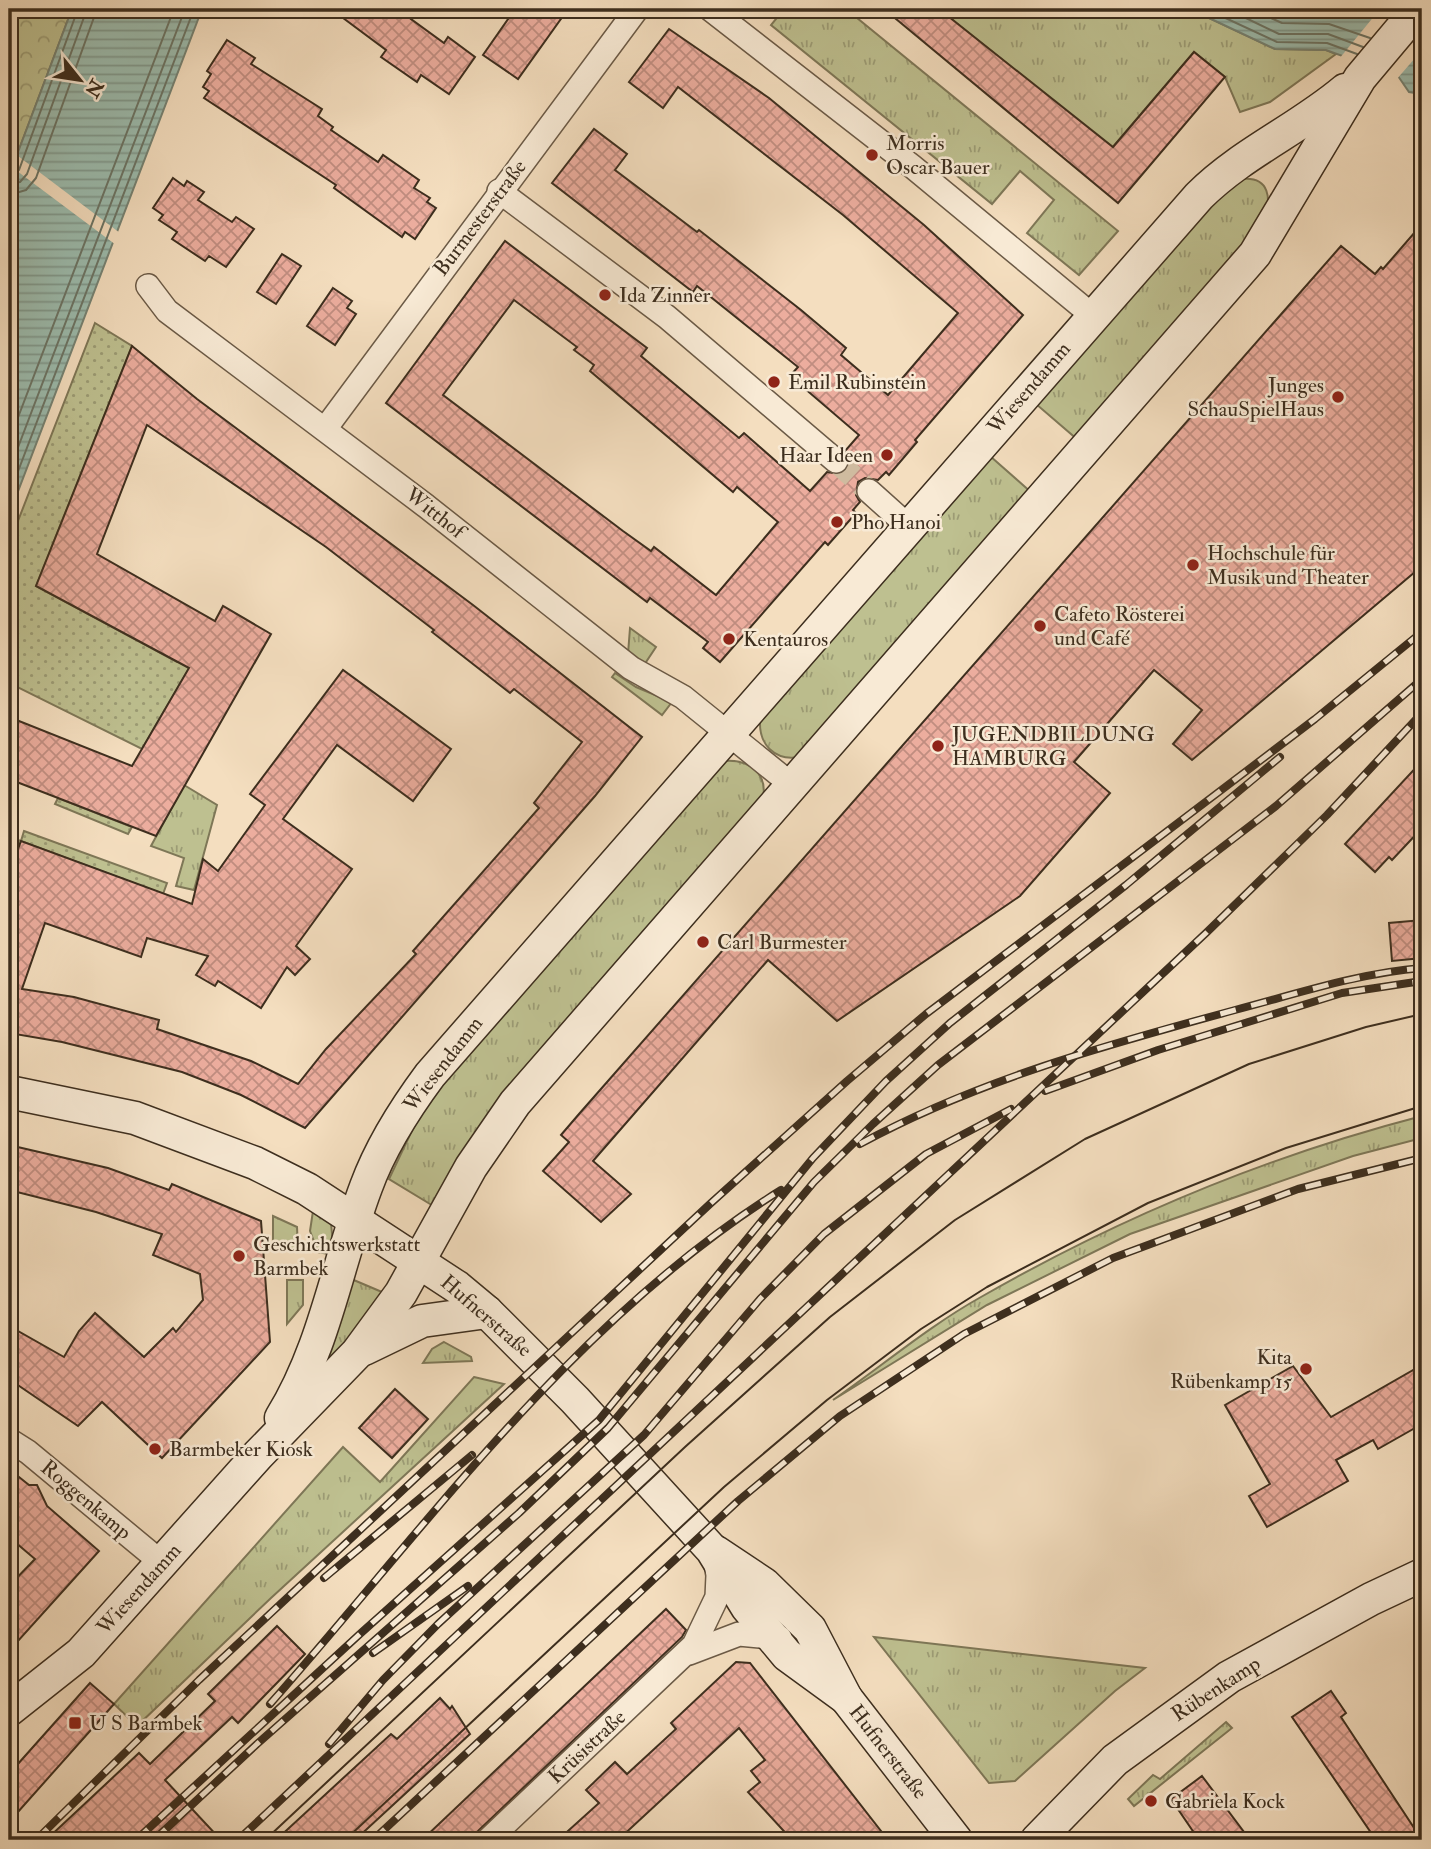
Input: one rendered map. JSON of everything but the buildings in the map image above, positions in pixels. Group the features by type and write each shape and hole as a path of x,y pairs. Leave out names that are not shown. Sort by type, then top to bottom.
{"street":[{"name":"Burmesterstraße","path":"324,429 637,9"},
{"path":"710,9 913,167 1093,316"},
{"name":"Wiesendamm","path":"9,1710 74,1661 258,1455 357,1353 420,1262 471,1167 515,1103 1255,254 1360,78 1418,9"},
{"name":"Wiesendamm","path":"258,1455 302,1381 325,1321 355,1220 381,1152 405,1110 430,1075 727,732 1211,183 1231,166 1329,104 1360,78"},
{"path":"499,191 667,317 836,461"},
{"name":"Witthof","path":"148,286 167,311 593,635 620,660 683,696 727,732"},
{"path":"869,491 908,526"},
{"path":"727,732 792,785"},
{"name":"Hufnerstraße","path":"9,1092 116,1113 196,1139 307,1189 420,1262 487,1312 575,1400 712,1550 747,1607 769,1635 805,1670 840,1686"},
{"path":"357,1353 422,1321 487,1312"},
{"name":"Roggenkamp","path":"9,1440 28,1452 162,1563"},
{"name":"Hufnerstraße","path":"712,1550 764,1584 810,1629 840,1686 956,1840"},
{"name":"Krüsistraße","path":"488,1840 701,1637 717,1597 718,1574 712,1550"},
{"name":"Rübenkamp","path":"1037,1840 1115,1760 1229,1677 1371,1599 1422,1575"},
{"name":"Krüsistraße","path":"686,1654 739,1634 769,1635"}],"green space":[{"path":"9,9 72,9 9,176"},
{"path":"784,9 846,9 1118,231 1079,275 1027,233 1054,200 1020,171 992,204 771,25"},
{"path":"939,9 1190,9 1275,49 1326,50 1336,54 1270,102 1240,112 1225,77 1194,52 1112,148"},
{"path":"1243,179 1259,182 1266,191 1268,204 1265,219 1078,440 1036,404 1206,206"},
{"path":"95,323 132,346 36,586 177,662 195,658 142,749 9,683 9,544"},
{"path":"990,456 1032,493 799,757 790,758 776,754 762,737 760,721"},
{"path":"630,628 656,647 644,665 628,654"},
{"path":"615,673 636,687 672,702 662,715 612,677"},
{"path":"724,761 740,762 754,769 762,781 763,798 435,1207 389,1179 417,1120 443,1082"},
{"path":"184,785 217,805 194,890 176,886 184,858 151,846"},
{"path":"58,798 132,827 128,834 55,804"},
{"path":"24,831 167,883 163,894 21,841"},
{"path":"12,838 21,841 9,873"},
{"path":"1422,1116 1422,1138 1353,1156 1130,1234 987,1305 833,1400 962,1308 1086,1241 1251,1170 1364,1132"},
{"path":"313,1211 331,1223 334,1255 318,1252 310,1231"},
{"path":"273,1216 297,1227 298,1249 273,1249"},
{"path":"349,1278 389,1295 313,1390"},
{"path":"287,1280 303,1280 303,1305 287,1324"},
{"path":"444,1342 471,1357 472,1361 423,1363 432,1349"},
{"path":"474,1377 504,1384 271,1598 137,1726 114,1704 343,1447 380,1482"},
{"path":"874,1637 1145,1668 1115,1691 1015,1781 989,1783"},
{"path":"1226,1722 1232,1728 1134,1806 1128,1799 1153,1775 1160,1779"}],"water":[{"path":"72,9 202,9 9,515 9,176"},
{"path":"1190,9 1422,9 1422,94 1409,92 1398,76 1326,50 1275,49"}],"pier":[{"path":"1380,9 1422,9 1422,50 1396,80 1339,59"},
{"path":"14,153 120,233 116,245 9,165"}],"tunnel":[{"path":"836,461 869,491"}],"tram line":[{"path":"265,1840 685,1447 830,1317 955,1220 1085,1139 1249,1064 1366,1027 1422,1014"},
{"path":"345,1840 724,1487 827,1400 921,1329 987,1287 1148,1203 1286,1148 1422,1106"}],"railway":[{"path":"36,1840 199,1680 711,1203 847,1081 926,1014 1315,719 1422,632"},
{"path":"154,1840 257,1744 519,1513 608,1428 814,1182 873,1124 938,1065 1276,806 1422,679"},
{"path":"238,1840 1206,933 1327,815 1422,713"},
{"path":"136,1840 361,1633 599,1420 813,1158 886,1081 950,1023 1126,885 1280,757"},
{"path":"860,1144 950,1101 1043,1066 1328,985 1375,974 1422,968"},
{"path":"1045,1091 1158,1050 1342,993 1422,981"},
{"path":"329,1744 383,1680 438,1624 644,1435 760,1299 824,1234 926,1154 1011,1109"},
{"path":"373,1840 738,1501 840,1416 964,1334 1113,1258 1298,1189 1422,1158"},
{"path":"270,1704 447,1496 570,1362 636,1299 706,1242 781,1190"},
{"path":"324,1578 472,1455"},
{"path":"373,1653 468,1586"}],"place":[{"name":"Morris Oscar Bauer","path":"872,155"},
{"name":"Ida Zinner","path":"605,295"},
{"name":"Emil Rubinstein","path":"774,382"},
{"name":"Junges SchauSpielHaus","path":"1338,397"},
{"name":"Haar Ideen","path":"887,455"},
{"name":"Pho Hanoi","path":"837,522"},
{"name":"Hochschule für Musik und Theater","path":"1193,565"},
{"name":"Cafeto Rösterei und Café","path":"1040,626"},
{"name":"Kentauros","path":"729,639"},
{"name":"JUGENDBILDUNG HAMBURG","path":"938,746"},
{"name":"Carl Burmester","path":"703,942"},
{"name":"Geschichtswerkstatt Barmbek","path":"239,1256"},
{"name":"Kita Rübenkamp 15","path":"1306,1369"},
{"name":"Barmbeker Kiosk","path":"155,1449"},
{"name":"U S Barmbek","path":"75,1723"},
{"name":"Gabriela Kock","path":"1151,1801"}]}
